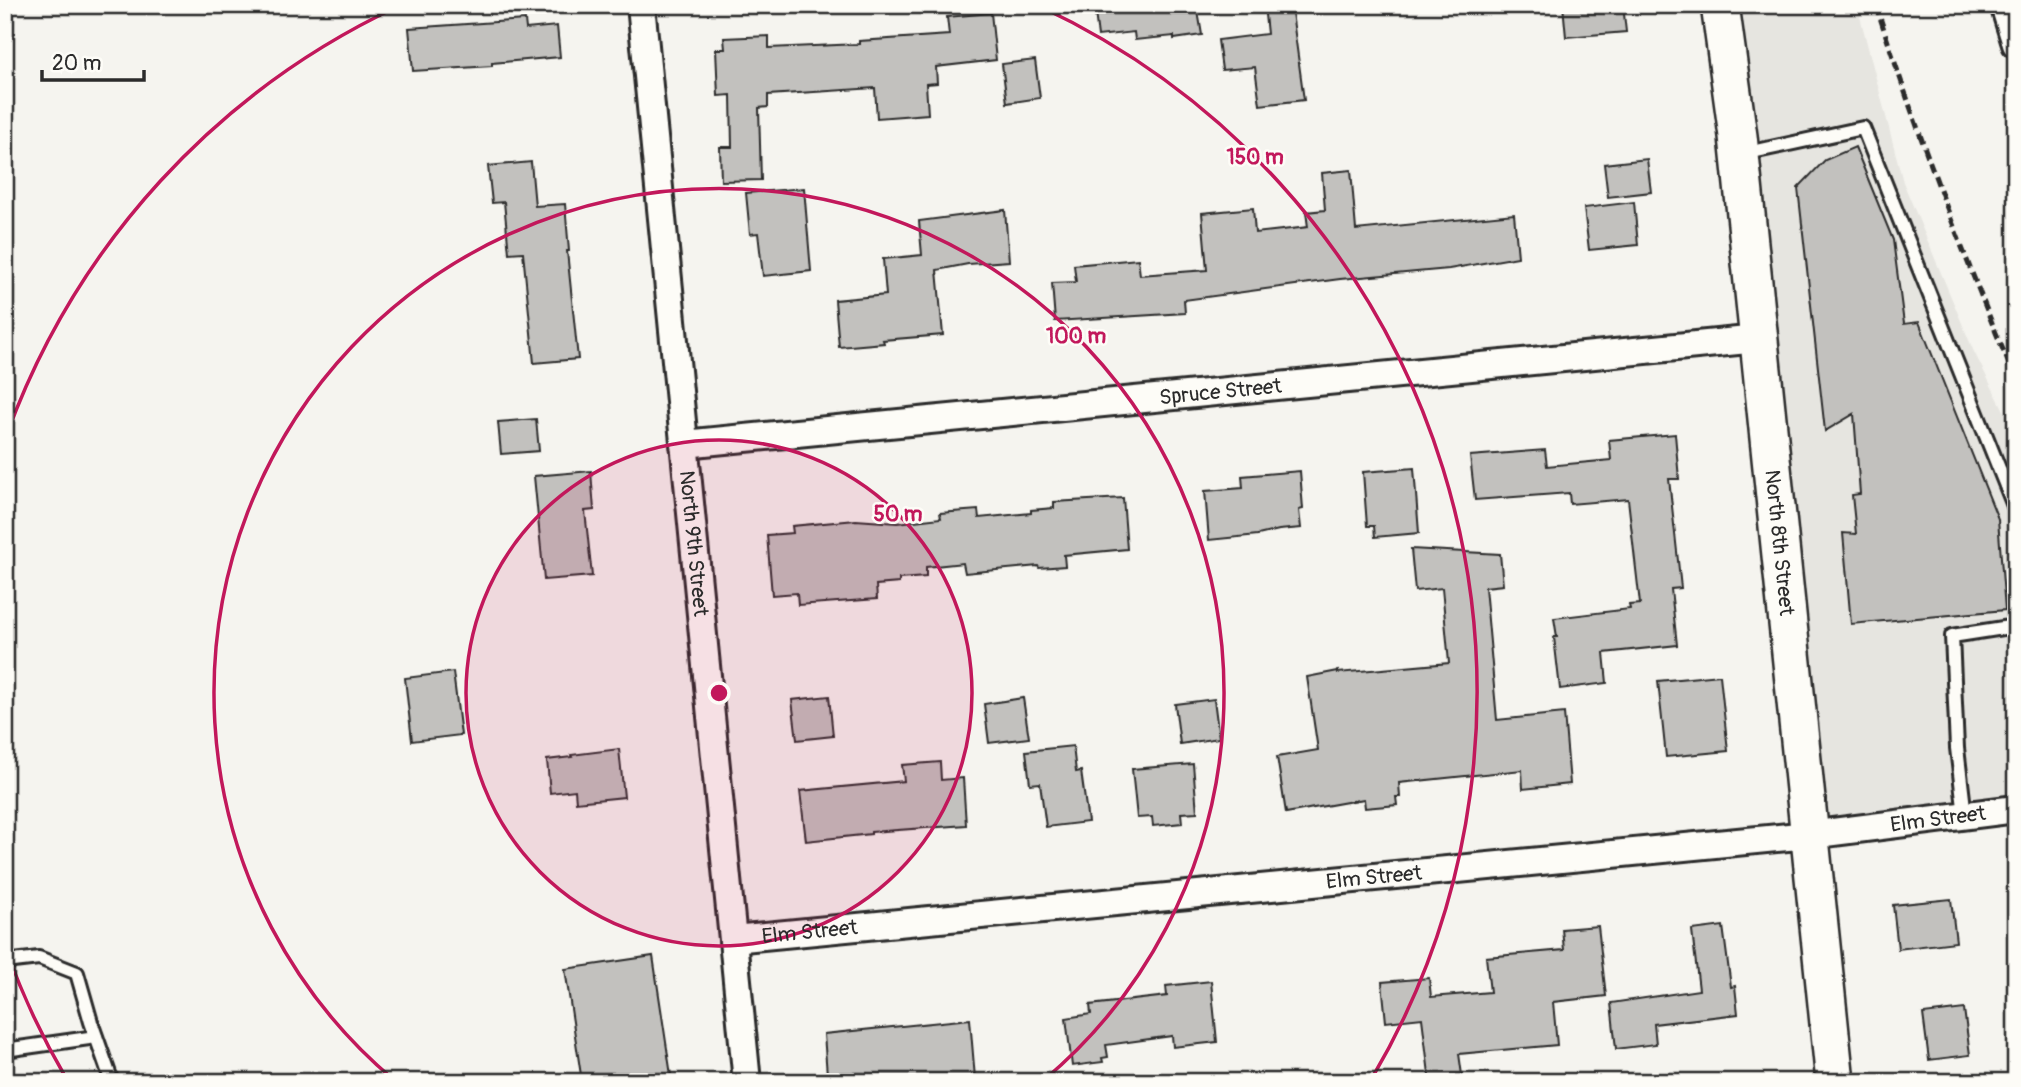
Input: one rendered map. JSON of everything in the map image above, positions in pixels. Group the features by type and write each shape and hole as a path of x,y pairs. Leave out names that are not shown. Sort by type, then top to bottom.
{"main road":[{"name":"North 8th Street","path":"1720,5 1740,155 1835,1082"}],"street":[{"name":"North 9th Street","path":"640,5 747,1082"},
{"path":"2004,5 2016,44"},
{"name":"Spruce Street","path":"684,444 1758,339"},
{"name":"Elm Street","path":"733,939 1809,835 2016,810"}],"lane":[{"path":"1740,155 1863,128 2016,512"},
{"path":"1965,816 1957,748 1952,636 2016,626"},
{"path":"5,962 40,958 77,973 112,1082"},
{"path":"5,1050 96,1037"}],"shaded area":[{"path":"1720,5 1857,5 1903,182 1974,352 2016,434 2016,809 1809,835"}],"building":[{"path":"1094,5 1197,5 1202,35 1135,40 1134,32 1098,36"},
{"path":"1264,5 1291,5 1304,100 1260,105 1255,67 1222,70 1218,40 1267,34"},
{"path":"1563,5 1623,5 1626,32 1566,37"},
{"path":"991,13 996,60 936,67 937,83 926,84 928,114 877,118 875,88 768,95 768,107 759,108 761,180 721,181 720,147 732,147 731,95 718,96 716,49 725,49 724,38 769,36 769,48 859,44 859,41 949,35 947,17"},
{"path":"525,20 526,29 557,26 560,57 492,63 492,66 413,71 409,28"},
{"path":"1035,60 1040,98 1007,103 1002,64"},
{"path":"1855,147 1893,240 1904,324 1919,322 1998,519 2005,610 1851,624 1843,533 1856,534 1852,495 1860,494 1854,414 1825,431 1798,188 1825,160"},
{"path":"1647,159 1651,192 1608,197 1604,164"},
{"path":"531,162 535,206 565,204 578,359 534,363 523,252 509,253 504,202 492,203 488,166"},
{"path":"1351,170 1356,230 1514,214 1518,257 1449,269 1340,279 1184,300 1185,313 1055,321 1052,283 1076,282 1074,265 1138,259 1140,275 1207,270 1202,213 1253,208 1255,233 1308,227 1306,212 1325,210 1322,173"},
{"path":"804,188 811,271 763,276 758,233 750,234 746,193"},
{"path":"1634,202 1638,245 1589,250 1584,208"},
{"path":"1005,210 1009,261 968,264 937,270 943,335 839,347 835,300 886,295 883,259 922,255 919,221"},
{"path":"536,419 539,451 501,454 498,422"},
{"path":"1675,434 1679,479 1669,479 1681,588 1671,589 1677,645 1604,653 1607,683 1560,689 1554,618 1630,609 1629,605 1640,604 1628,499 1570,504 1569,493 1475,500 1470,456 1545,450 1547,466 1611,460 1609,440"},
{"path":"1414,468 1419,533 1375,537 1374,526 1367,526 1363,472"},
{"path":"591,471 594,510 585,511 592,576 544,580 534,476"},
{"path":"1300,471 1303,509 1299,510 1301,528 1209,540 1205,491 1243,488 1242,476"},
{"path":"1123,498 1127,549 1064,555 1065,566 965,573 963,563 926,567 926,577 899,579 899,583 876,585 877,599 798,605 797,593 772,595 767,535 793,533 792,526 856,520 897,523 941,518 940,513 978,510 979,518 1031,513 1031,510 1054,508 1054,502"},
{"path":"1411,549 1500,554 1503,585 1485,587 1497,720 1564,713 1570,784 1523,789 1522,770 1399,783 1400,797 1396,797 1397,805 1365,808 1364,799 1286,813 1277,757 1318,750 1307,677 1338,671 1449,663 1442,588 1415,591"},
{"path":"453,672 461,735 412,741 405,678"},
{"path":"1720,675 1728,751 1666,757 1658,681"},
{"path":"829,696 833,736 797,740 792,700"},
{"path":"1023,698 1029,738 989,743 984,704"},
{"path":"1214,699 1219,738 1180,744 1175,704"},
{"path":"1073,746 1076,772 1081,771 1088,822 1046,827 1040,783 1030,784 1026,751"},
{"path":"619,749 624,797 576,802 575,790 550,793 547,760"},
{"path":"940,762 941,780 963,778 966,825 871,832 806,841 800,791 904,781 902,765"},
{"path":"1193,764 1197,812 1181,813 1182,823 1153,826 1152,817 1137,818 1132,769"},
{"path":"1951,899 1956,942 1898,949 1893,905"},
{"path":"1598,926 1606,996 1553,1002 1557,1045 1459,1054 1463,1082 1430,1082 1422,1018 1386,1022 1382,982 1429,978 1431,997 1490,992 1486,957 1564,950 1562,929"},
{"path":"1723,926 1731,987 1735,986 1738,1014 1654,1024 1656,1044 1616,1049 1611,1003 1699,990 1692,930"},
{"path":"653,956 672,1082 582,1082 565,969"},
{"path":"1211,981 1217,1042 1173,1047 1172,1036 1106,1045 1108,1057 1102,1058 1103,1062 1072,1066 1066,1018 1091,1014 1090,1005 1167,996 1166,986"},
{"path":"1964,1009 1970,1055 1929,1060 1923,1014"},
{"path":"970,1019 975,1078 941,1082 864,1082 863,1075 854,1076 854,1073 827,1075 824,1034"}],"railway":[{"path":"1876,5 1942,194 2016,381"}]}
